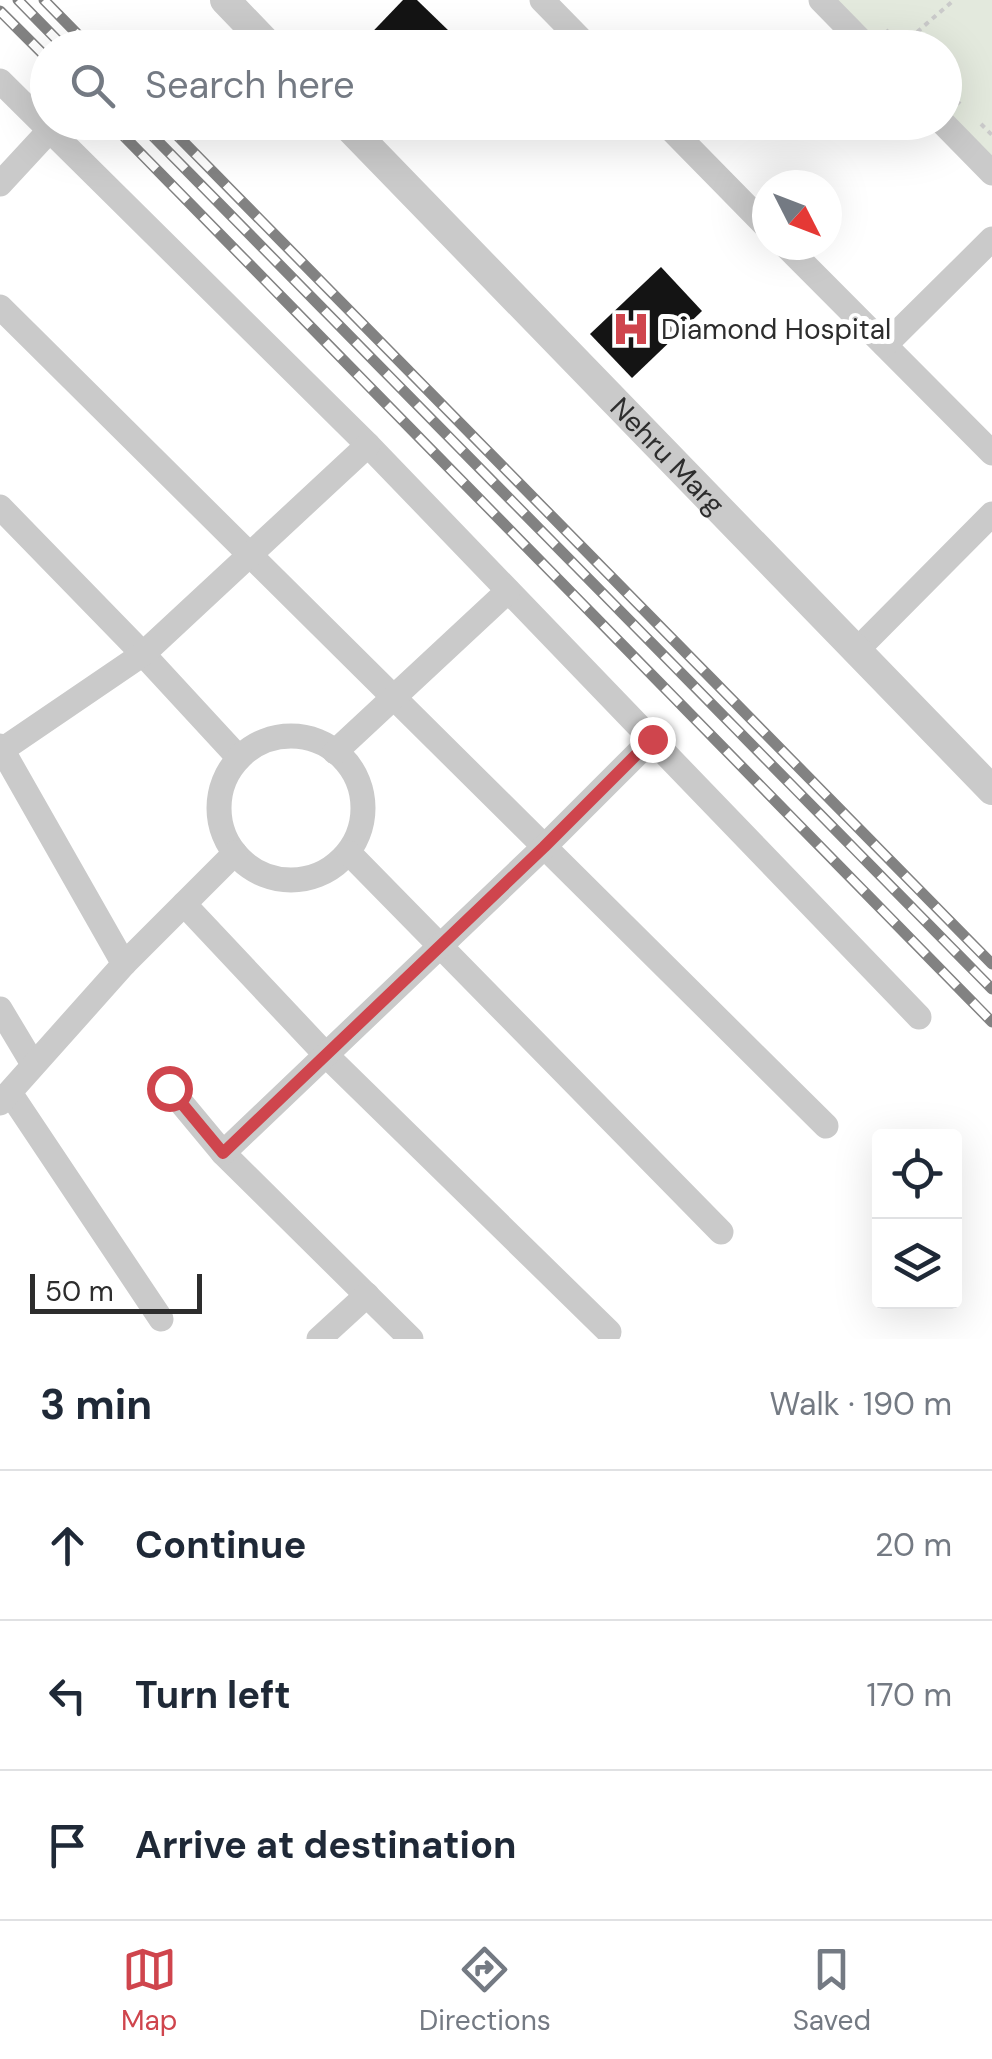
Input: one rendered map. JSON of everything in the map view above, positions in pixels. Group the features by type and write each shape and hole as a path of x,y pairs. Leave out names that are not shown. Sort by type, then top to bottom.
{"street":[{"path":"225,0 254,30"},
{"path":"542,0 571,30"},
{"path":"821,0 850,30"},
{"path":"0,81 30,112"},
{"path":"0,184 41,140"},
{"path":"58,140 368,445 920,1016"},
{"name":"Nehru Marg","path":"361,140 992,790"},
{"path":"682,140 752,211"},
{"path":"960,140 992,173"},
{"path":"885,345 992,240"},
{"path":"800,260 992,453"},
{"path":"0,307 826,1126"},
{"path":"124,964 1,748 143,654 368,445"},
{"path":"0,508 239,758"},
{"path":"857,650 992,514"},
{"path":"335,752 508,590"},
{"path":"294,736 335,752 355,774 364,798 362,823 349,852 332,868 304,880 273,879 242,862 225,838 219,808 226,778 239,758 254,746 277,737 294,736"},
{"path":"223,1153 652,739"},
{"path":"349,852 721,1232"},
{"path":"162,1319 5,1098 124,964 236,853"},
{"path":"184,904 326,1055 609,1332"},
{"path":"0,1009 33,1064"},
{"path":"169,1088 223,1153 411,1339"},
{"path":"319,1339 367,1294"}],"path":[{"path":"920,30 954,0"}],"shaded area":[{"path":"836,0 992,0 992,158 962,127 962,30 866,30"}],"building":[{"path":"403,0 417,0 448,30 374,30"},
{"path":"661,267 702,311 632,378 590,334"}],"railway":[{"path":"18,0 47,30"},
{"path":"44,0 73,30"},
{"path":"0,11 30,41"},
{"path":"128,140 992,1022"},
{"path":"157,140 992,989"},
{"path":"182,140 992,964"}],"place":[{"name":"Diamond Hospital","path":"631,329"}],"route":[{"path":"169,1088 223,1153 652,739"}]}
